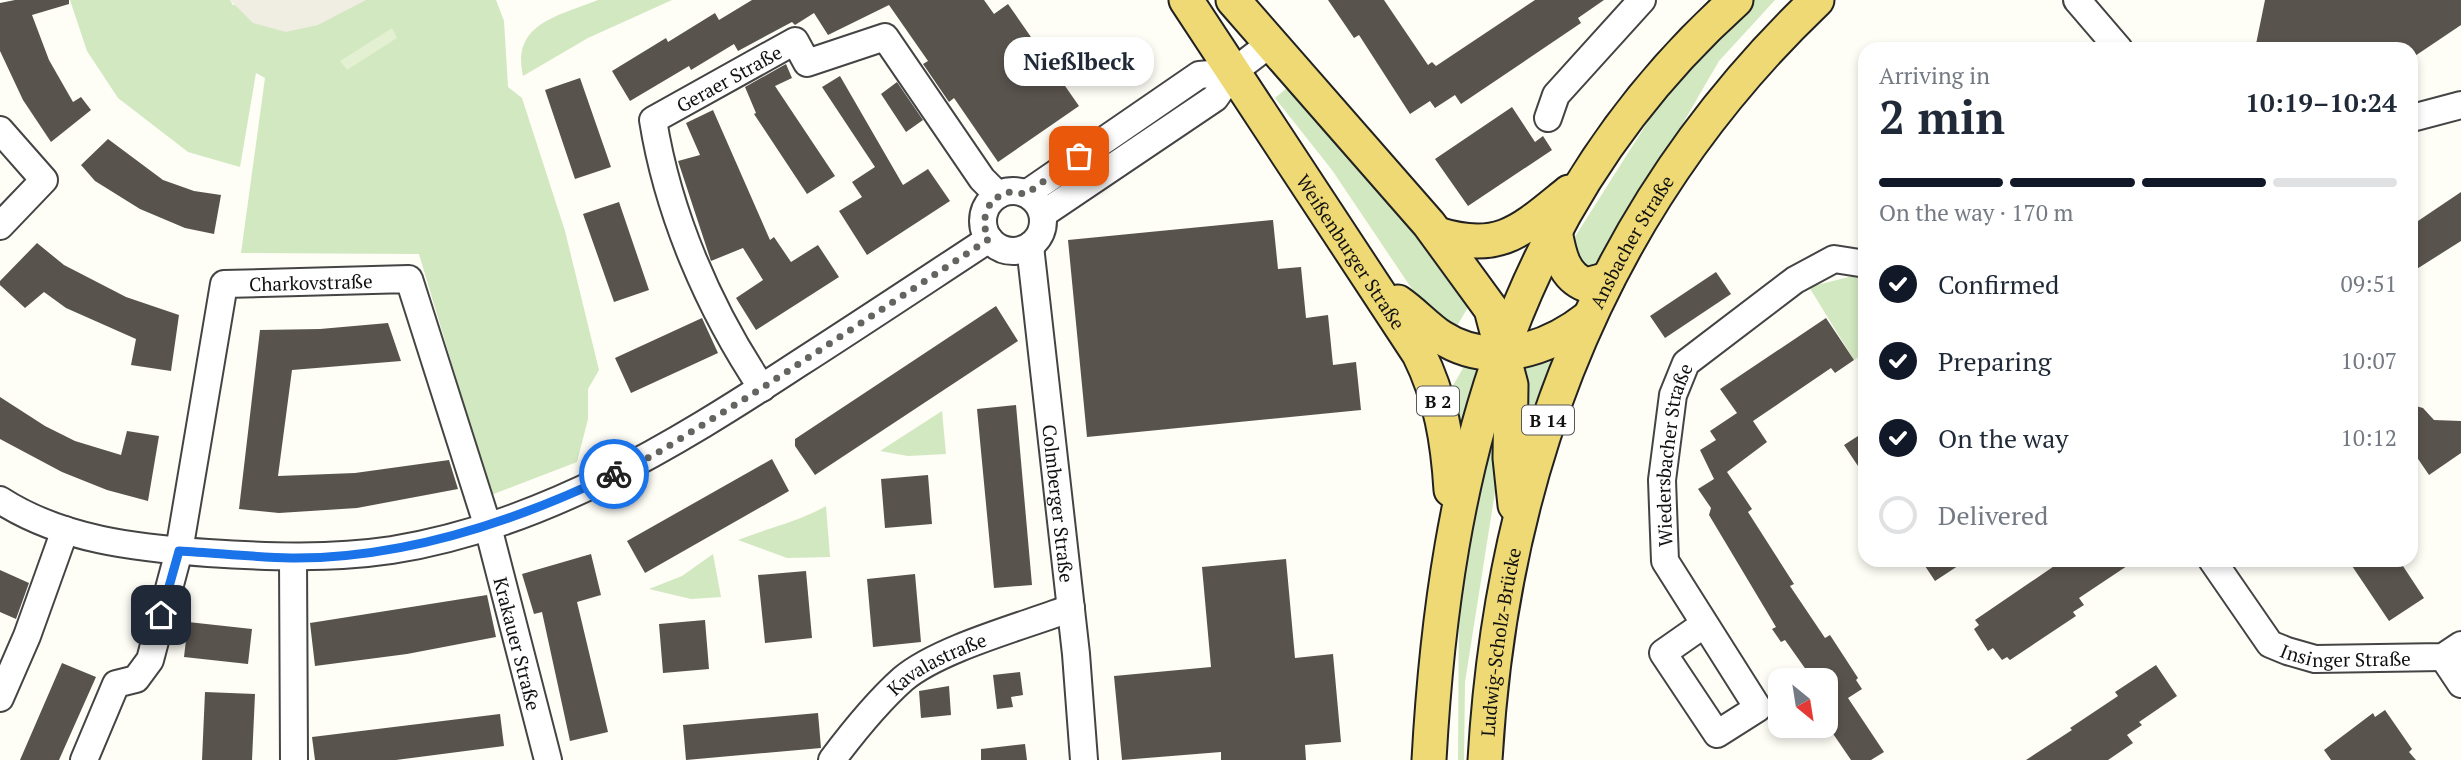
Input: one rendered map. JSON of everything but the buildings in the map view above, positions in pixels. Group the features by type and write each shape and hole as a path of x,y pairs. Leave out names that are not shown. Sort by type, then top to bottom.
{"main road":[{"name":"Weißenburger Straße","path":"1186,0 1411,340 1433,385 1446,439 1453,527"},
{"path":"1233,0 1437,234 1491,309 1496,319 1500,351 1509,369 1511,385 1510,458 1516,524"},
{"path":"1453,527 1469,454 1500,351 1519,304 1555,231 1586,178 1651,89 1736,0"},
{"name":"Ansbacher Straße","path":"1516,524 1550,414 1588,318 1608,278 1667,177 1703,126 1804,6"},
{"path":"1437,234 1470,242 1501,239 1528,226 1586,178"},
{"path":"1555,231 1559,256 1574,279 1586,285 1608,278"},
{"path":"1378,289 1451,342 1483,353 1522,353 1536,349 1588,318"},
{"name":"Ludwig-Scholz-Brücke","path":"1485,760 1498,622 1516,524"},
{"name":"B 2","path":"1429,760 1439,640 1453,527"}],"street":[{"path":"1548,118 1556,94 1642,0"},
{"path":"2077,0 2113,42"},
{"name":"Geraer Straße","path":"762,388 743,359 698,268 665,182 653,120 795,41 807,63 885,37 982,179 998,195"},
{"path":"1042,214 1214,98 1233,72 1271,43"},
{"path":"1026,194 1199,75 1233,72"},
{"path":"2418,116 2461,105"},
{"path":"0,130 44,180 0,226"},
{"path":"1007,192 1026,194 1039,205 1042,214 1041,232 1030,246 1008,251 989,239 984,215 991,201 998,195 1007,192"},
{"path":"0,500 65,530 116,544 293,558 392,550 488,527 553,503 654,455 762,388 989,239"},
{"name":"Colmberger Straße","path":"1030,246 1071,608 1084,760"},
{"name":"Wiedersbacher Straße","path":"1703,625 1665,561 1662,480 1673,395 1686,363 1795,280 1834,259 1858,263"},
{"name":"Charkovstraße","path":"179,551 224,284 408,279 488,527"},
{"name":"Krakauer Straße","path":"488,527 548,760"},
{"path":"0,698 27,636 65,530"},
{"path":"84,760 116,684 136,679 150,660 179,551"},
{"path":"293,558 294,760"},
{"name":"Insinger Straße","path":"2217,567 2270,644 2315,659 2452,651 2461,684"},
{"name":"Kavalastraße","path":"832,760 868,715 905,678 943,656 1071,608"}],"green space":[{"path":"70,0 230,0 233,5 353,0 496,0 504,21 508,87 522,98 565,231 599,370 588,389 588,419 577,462 491,495 419,254 241,253 265,78 256,73 240,167 188,152 118,98 87,51"},
{"path":"598,0 672,0 588,38 523,76 521,58 524,44 531,33 554,17"},
{"path":"1752,0 1775,0 1719,61 1603,261 1585,270 1571,243 1668,90 1696,53"},
{"path":"392,28 397,38 347,70 340,61"},
{"path":"1287,88 1444,265 1471,302 1454,331 1418,298 1332,170 1275,98"},
{"path":"1857,275 1858,357 1854,360 1809,287"},
{"path":"1566,345 1531,438 1523,437 1521,362"},
{"path":"1469,358 1485,364 1462,437 1448,394"},
{"path":"1501,381 1500,460 1465,682 1464,760 1458,760 1459,593"},
{"path":"942,411 946,454 908,456 880,451"},
{"path":"826,506 830,557 787,558 738,540 794,521"},
{"path":"713,554 721,597 691,599 649,589 682,576"}],"shaded area":[{"path":"230,0 366,0 318,25 286,32 253,23"}],"way so far":[{"path":"614,474 654,455 762,388 989,239 983,223 986,207 991,201 1007,192 1026,194 1079,156"}],"place":[{"name":"Nießlbeck","path":"1079,156"}],"route":[{"path":"161,615 179,551 293,558 392,550 488,527 553,503 614,474"}]}
